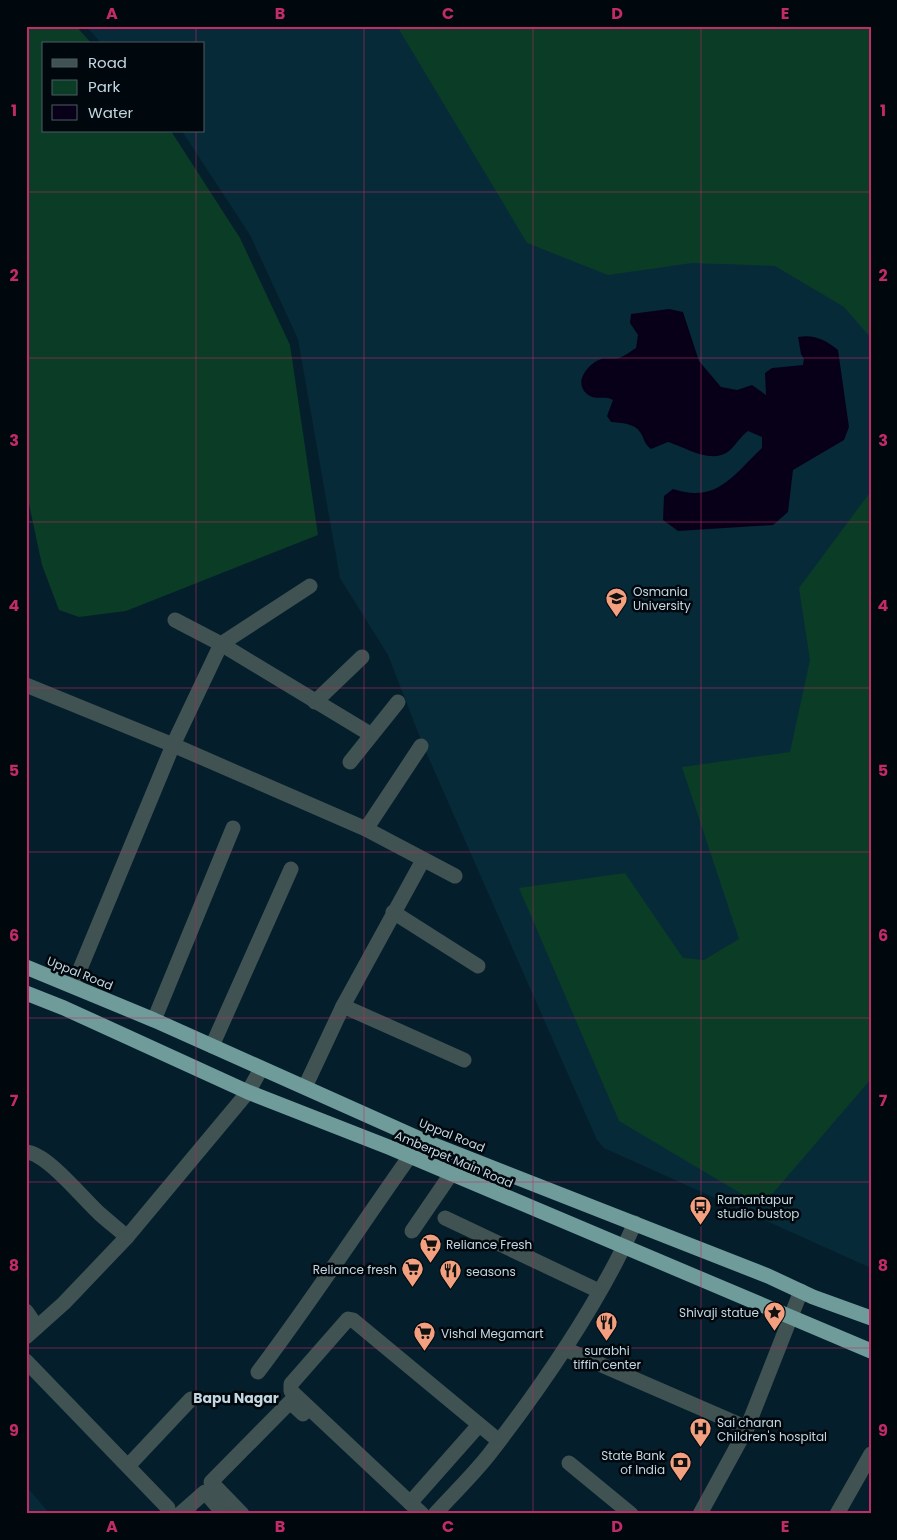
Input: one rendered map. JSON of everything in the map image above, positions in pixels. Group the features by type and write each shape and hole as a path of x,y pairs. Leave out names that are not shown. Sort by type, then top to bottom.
{"highway":[{"name":"Uppal Road","path":"26,967 154,1020 429,1142 871,1318"},
{"name":"Amberpet Main Road","path":"26,993 64,1008 248,1092 410,1156 871,1351"}],"street":[{"path":"73,986 173,745 221,644 310,586"},
{"path":"176,620 221,644 370,734"},
{"path":"315,702 362,656"},
{"path":"26,685 173,745 366,829 455,876"},
{"path":"350,762 370,734 398,702"},
{"path":"366,829 420,746"},
{"path":"154,1020 233,828"},
{"path":"305,1087 343,1006 423,860"},
{"path":"212,1046 291,869"},
{"path":"393,912 478,966"},
{"path":"343,1006 464,1060"},
{"path":"26,1311 32,1332 64,1303 127,1237 248,1092 261,1069"},
{"path":"26,1152 33,1152 42,1159 69,1182 99,1214 127,1237"},
{"path":"258,1372 303,1313 339,1257 410,1156"},
{"path":"412,1231 451,1174"},
{"path":"445,1218 599,1291"},
{"path":"436,1514 499,1441 565,1349 624,1247 634,1223"},
{"path":"700,1514 747,1428 801,1291"},
{"path":"412,1511 291,1391 291,1384 348,1319 353,1320 499,1441"},
{"path":"565,1349 747,1428"},
{"path":"26,1361 174,1511 205,1492 224,1514"},
{"path":"128,1466 191,1399"},
{"path":"242,1514 211,1482 290,1402 412,1511"},
{"path":"412,1511 479,1425"},
{"path":"837,1514 871,1454"},
{"path":"569,1463 631,1514"}],"shaded area":[{"name":"Osmania University","path":"86,26 871,26 871,1268 604,1148 597,1140 423,745 388,655 340,578 298,339 250,235 183,132 205,132 205,42 100,42"},
{"path":"26,1486 50,1514 26,1514"}],"green space":[{"path":"26,26 76,26 90,42 42,42 42,132 172,132 240,238 290,345 318,535 126,611 79,617 59,610 42,565 26,490"},
{"path":"397,26 871,26 871,338 844,307 775,266 692,263 608,275 527,243"},
{"path":"871,491 871,1079 762,1206 619,1121 519,888 625,873 683,958 704,960 739,939 682,767 790,752 810,660 799,588"}],"water":[{"path":"669,309 683,312 699,361 721,387 737,390 752,385 766,395 765,373 772,368 803,365 804,359 801,354 798,337 809,336 819,339 829,343 838,350 849,427 844,440 793,470 788,512 773,525 678,531 663,520 664,496 673,489 688,493 701,493 713,490 723,484 733,477 762,448 762,437 748,431 729,451 722,455 714,456 698,454 668,442 651,449 637,429 627,424 611,422 607,416 613,400 590,396 583,390 581,385 582,379 591,365 601,359 619,358 636,348 638,335 630,323 631,314"}],"place":[{"name":"Osmania University","path":"617,617"},
{"name":"Ramantapur studio bustop","path":"701,1225"},
{"name":"Reliance Fresh","path":"430,1263"},
{"name":"Reliance fresh","path":"413,1288"},
{"name":"seasons","path":"450,1290"},
{"name":"Shivaji statue","path":"775,1331"},
{"name":"surabhi tiffin center","path":"607,1342"},
{"name":"Vishal Megamart","path":"425,1352"},
{"name":"Sai charan Children's hospital","path":"701,1448"},
{"name":"State Bank of India","path":"681,1481"}],"district":[{"name":"Bapu Nagar","path":"236,1398"}]}
